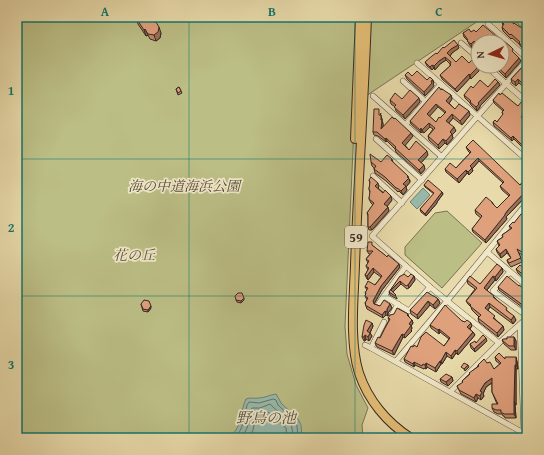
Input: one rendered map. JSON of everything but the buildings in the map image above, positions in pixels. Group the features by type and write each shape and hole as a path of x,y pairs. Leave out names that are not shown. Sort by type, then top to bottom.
{"main road":[{"name":"59","path":"360,17 348,323 349,353 355,376 365,399 383,422 402,438"},
{"name":"59","path":"367,17 353,322 354,352 359,373 377,408 393,425 411,438"}],"street":[{"path":"488,24 527,59 372,236 372,238 499,343"},
{"path":"461,43 470,51"},
{"path":"417,63 527,160"},
{"path":"495,74 527,102"},
{"path":"403,80 425,102"},
{"path":"406,124 441,84"},
{"path":"373,96 442,157"},
{"path":"376,139 422,180"},
{"path":"373,176 402,203"},
{"path":"396,361 527,203"},
{"path":"487,252 527,286"},
{"path":"378,305 406,266"},
{"path":"450,392 527,317 494,291 510,272"},
{"path":"384,296 409,311 430,287"},
{"path":"392,315 398,304"},
{"path":"371,348 384,322"},
{"path":"520,325 526,434"},
{"path":"365,345 526,434"}],"green space":[{"name":"海の中道海浜公園","path":"17,17 359,17 345,326 347,354 356,385 368,408 362,425 363,438 17,438"},
{"path":"368,17 484,17 366,96"},
{"path":"509,17 527,17 527,31"},
{"path":"447,211 482,243 442,288 405,255 405,247 435,213"}],"water":[{"path":"423,188 430,195 417,209 410,202"},
{"name":"野鳥の池","path":"276,394 281,403 298,419 301,425 302,438 217,438 229,436 235,431 246,399 261,398"}],"park label":[{"name":"花の丘","path":"134,255"}]}
